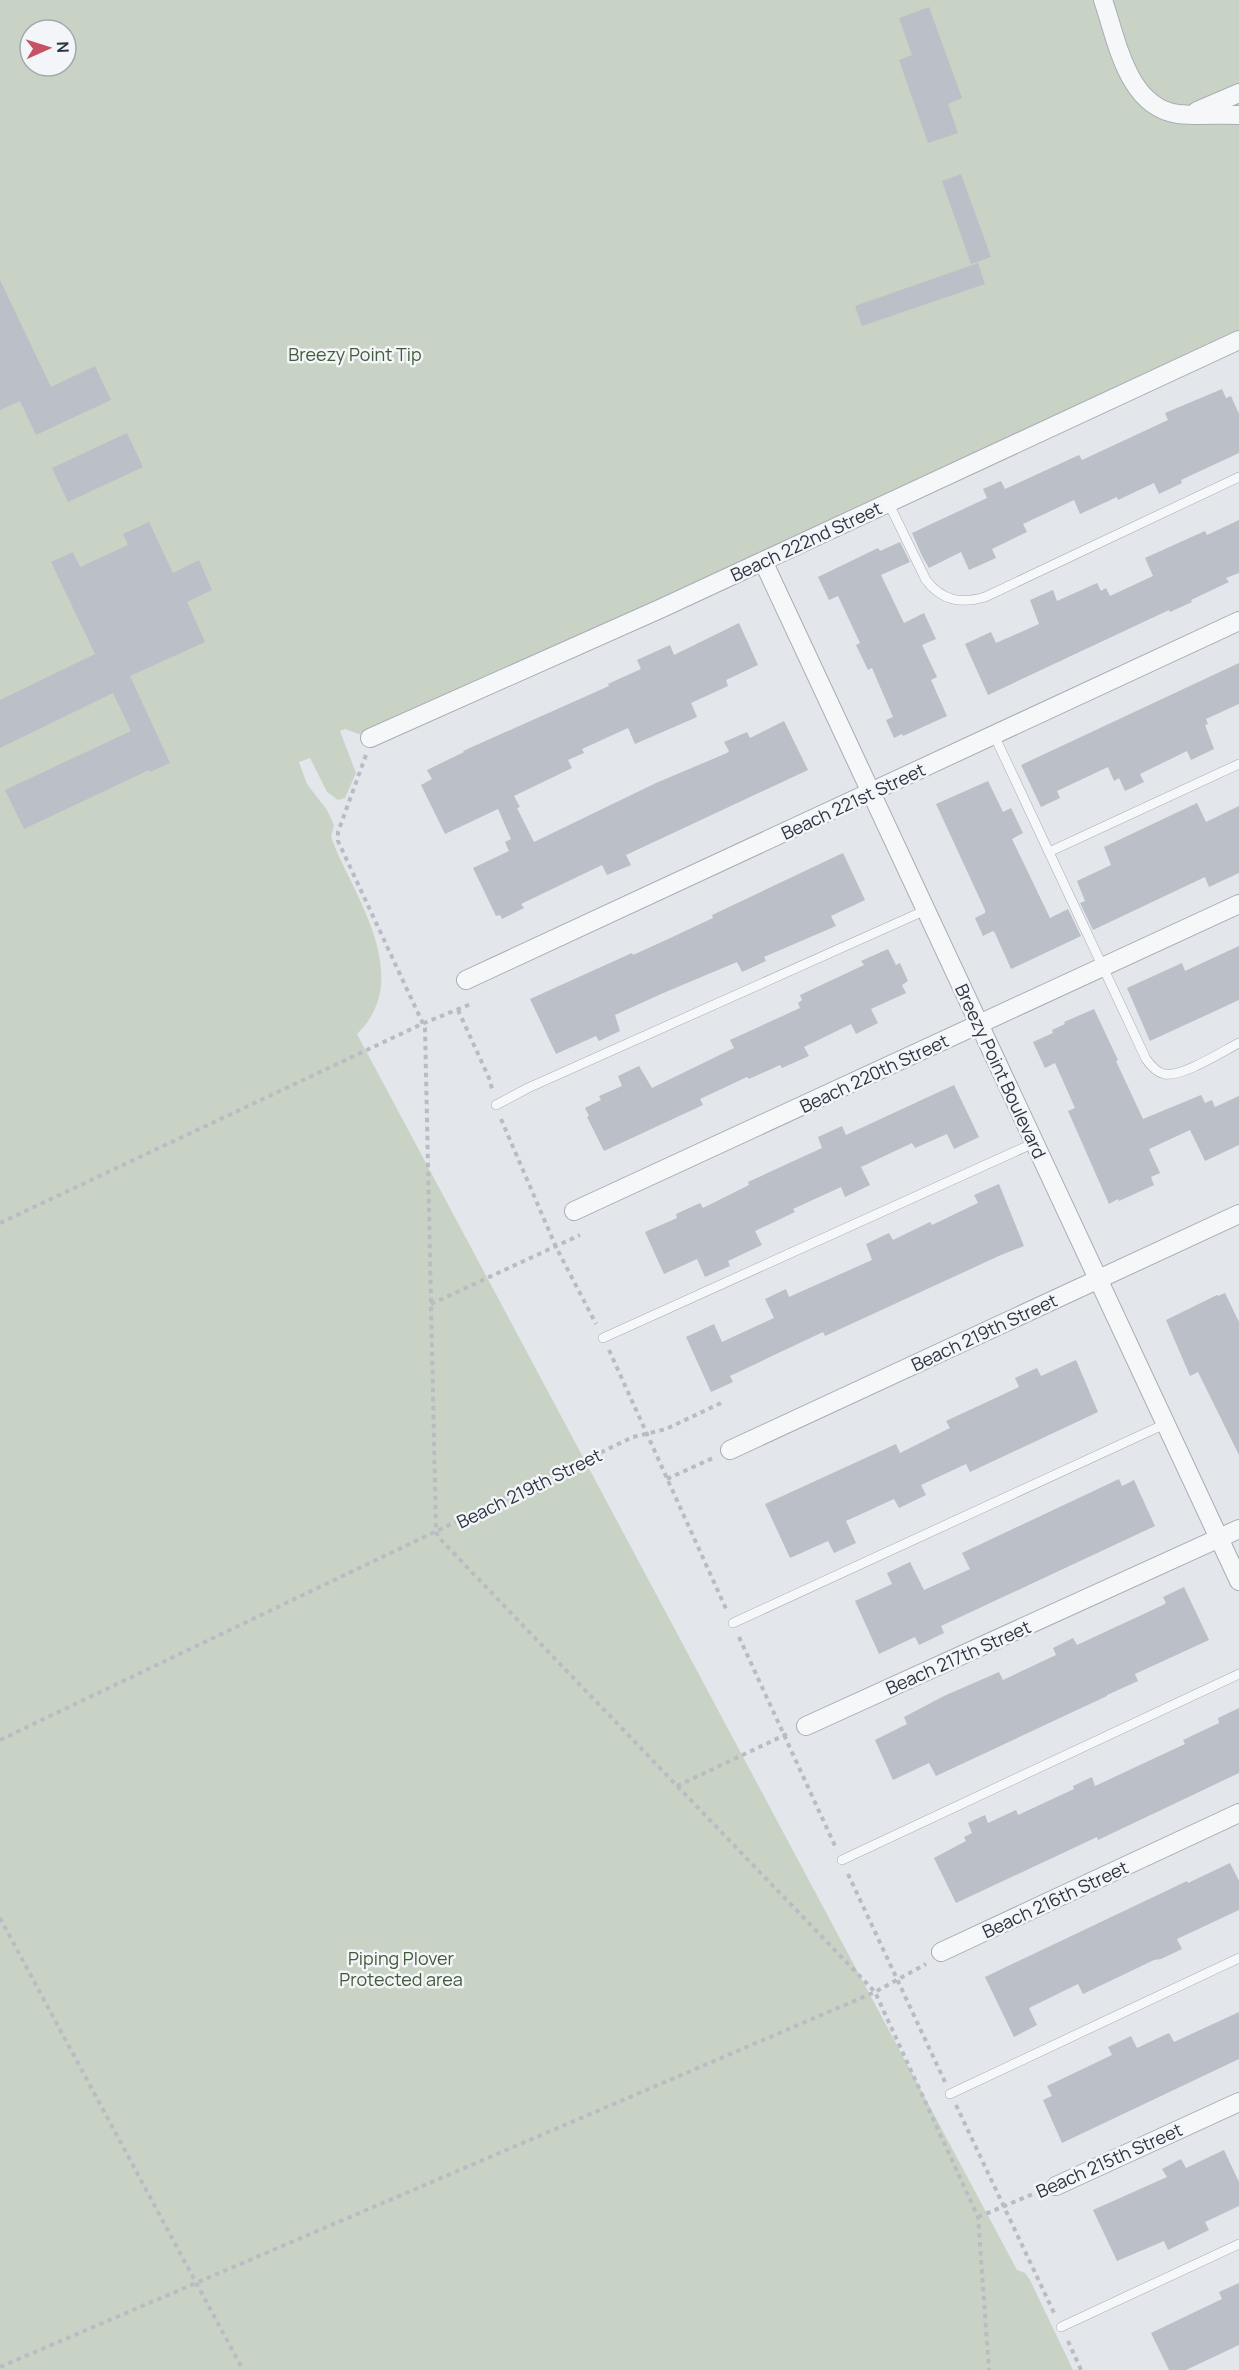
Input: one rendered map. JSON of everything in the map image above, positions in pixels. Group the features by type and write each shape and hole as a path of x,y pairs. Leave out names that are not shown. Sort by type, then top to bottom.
{"street":[{"path":"1104,0 1130,77 1143,96 1155,105 1180,114 1239,115"},
{"path":"1192,113 1236,95"},
{"name":"Beach 222nd Street","path":"370,738 662,608 1239,340"},
{"name":"Breezy Point Boulevard","path":"763,561 1239,1581"},
{"name":"Beach 221st Street","path":"466,980 1239,621"},
{"name":"Beach 220th Street","path":"574,1211 1239,904"},
{"name":"Beach 219th Street","path":"730,1450 1239,1214"},
{"name":"Beach 217th Street","path":"806,1726 1239,1529"},
{"name":"Beach 216th Street","path":"941,1952 1239,1813"},
{"name":"Beach 215th Street","path":"1056,2186 1239,2102"}],"lane":[{"path":"888,502 933,590 943,596 964,601 985,597 1239,477"},
{"path":"994,735 1146,1059 1154,1069 1162,1074 1179,1072 1239,1043"},
{"path":"1048,852 1239,764"},
{"path":"496,1105 528,1088 926,910"},
{"path":"603,1338 1034,1143"},
{"path":"733,1623 1165,1424"},
{"path":"842,1860 1239,1674"},
{"path":"950,2094 1239,1958"},
{"path":"1061,2327 1239,2244"}],"path":[{"path":"362,771 338,832 338,841 424,1023 436,1532 440,1539 875,1992 978,2217 981,2232 988,2370"},
{"path":"0,1223 424,1023 471,1004"},
{"path":"458,1010 489,1078 496,1105 556,1247 603,1338 897,1981 1081,2370"},
{"path":"431,1304 580,1235"},
{"name":"Beach 219th Street","path":"0,1740 633,1437 666,1429 722,1403"},
{"path":"667,1479 730,1450"},
{"path":"677,1786 806,1726"},
{"path":"0,1918 243,2370"},
{"path":"0,2367 875,1992 917,1970 941,1952"},
{"name":"Beach 215th Street","path":"978,2217 1056,2186"}],"green space":[{"path":"0,0 1239,0 1239,337 370,738 345,729 340,731 356,773 345,798 338,800 327,792 310,758 299,762 307,784 327,810 334,825 331,837 369,920 377,944 381,968 380,991 373,1014 357,1034 1017,2270 1025,2273 1030,2280 1073,2370 0,2370"}],"building":[{"path":"929,7 962,98 948,104 958,133 928,143 899,60 912,55 899,18"},
{"path":"961,174 991,257 971,264 942,181"},
{"path":"978,263 985,284 862,326 855,306"},
{"path":"0,280 51,387 95,366 111,400 36,435 20,401 0,410"},
{"path":"1222,389 1226,398 1231,396 1239,414 1239,453 1181,480 1182,483 1159,494 1154,483 1080,514 1074,500 1023,524 1027,532 992,549 996,558 969,570 961,552 929,568 912,533 987,498 983,489 1001,481 1005,489 1079,455 1082,460 1168,420 1165,413"},
{"path":"127,433 143,467 68,502 52,468"},
{"path":"1239,520 1239,573 1226,578 1229,582 1191,600 1192,602 1170,612 1169,610 988,695 965,644 991,632 996,643 1039,624 1030,600 1053,590 1057,601 1097,583 1101,591 1106,588 1110,596 1153,576 1145,558 1205,531 1207,535"},
{"path":"149,522 173,573 199,560 212,590 187,602 205,642 130,676 170,763 150,772 149,770 24,829 5,790 131,731 113,693 0,748 0,700 95,654 51,562 73,552 80,567 128,545 123,534"},
{"path":"900,542 910,562 881,575 904,623 924,613 936,639 922,645 937,677 931,680 947,716 894,738 886,720 893,717 872,668 868,670 856,645 860,643 838,596 829,600 818,577 878,548 880,551"},
{"path":"739,623 758,665 726,680 728,686 691,703 697,717 635,744 628,728 582,749 584,753 568,760 572,768 514,796 520,807 517,808 534,842 656,783 727,753 729,751 724,742 747,732 750,738 784,721 808,770 626,855 631,865 607,875 602,865 521,904 524,908 502,919 500,915 496,916 473,868 509,851 505,842 511,839 498,809 445,834 421,785 432,779 427,770 463,751 609,686 608,684 641,669 637,660 670,645 674,655"},
{"path":"1239,663 1239,704 1206,719 1208,724 1205,725 1214,749 1191,760 1187,751 1140,774 1144,782 1125,791 1119,778 1114,781 1108,767 1057,791 1060,798 1041,807 1021,765"},
{"path":"988,781 1003,812 1011,808 1023,833 1012,839 1050,918 1068,909 1081,936 1011,969 995,933 993,931 983,936 975,918 985,913 985,910 936,804"},
{"path":"1197,803 1206,822 1239,806 1239,873 1209,887 1205,877 1093,930 1080,903 1085,901 1077,881 1111,865 1104,847"},
{"path":"843,853 865,900 831,916 836,926 764,957 766,961 742,972 737,962 615,1015 620,1031 599,1041 596,1036 556,1054 530,999 666,940 713,918 712,915"},
{"path":"1239,946 1239,1000 1150,1041 1127,988 1182,963 1185,971"},
{"path":"888,949 896,965 900,963 908,981 902,985 906,993 871,1009 878,1023 856,1034 851,1024 804,1047 809,1056 782,1068 780,1065 749,1079 747,1077 700,1099 703,1105 604,1151 587,1117 589,1116 585,1108 601,1100 599,1096 622,1086 618,1076 639,1066 652,1088 734,1048 730,1040 800,1008 798,1003 802,1000 800,995 864,965 861,961"},
{"path":"1094,1009 1143,1119 1201,1095 1205,1103 1212,1100 1215,1107 1239,1096 1239,1145 1205,1161 1190,1130 1149,1149 1160,1173 1151,1177 1154,1185 1109,1204 1068,1111 1075,1108 1055,1063 1045,1068 1033,1042 1053,1033 1052,1030 1065,1024 1064,1022"},
{"path":"954,1085 979,1137 954,1149 947,1134 915,1148 912,1143 861,1167 870,1185 845,1197 841,1187 793,1209 795,1212 755,1231 762,1245 728,1261 730,1266 705,1277 697,1259 664,1274 645,1232 677,1218 676,1214 700,1203 703,1208 749,1185 748,1182 822,1148 818,1137 842,1126 846,1135"},
{"path":"999,1184 1024,1246 825,1336 823,1332 730,1376 733,1382 711,1392 686,1337 714,1324 722,1342 774,1318 765,1299 786,1289 789,1297 872,1260 866,1244 889,1233 893,1240 930,1222 932,1225 978,1203 974,1195"},
{"path":"1225,1293 1239,1322 1239,1455 1198,1372 1190,1376 1166,1320"},
{"path":"1076,1360 1098,1412 970,1472 966,1464 921,1485 926,1495 899,1508 894,1499 846,1521 856,1543 834,1553 828,1541 790,1558 765,1504 896,1444 900,1453 950,1428 946,1421 1019,1387 1015,1378 1037,1368 1041,1376"},
{"path":"1119,1479 1122,1486 1134,1480 1155,1526 941,1626 944,1633 919,1645 915,1637 879,1654 855,1601 892,1584 887,1573 910,1562 924,1590 970,1569 962,1553"},
{"path":"1184,1587 1209,1640 1135,1674 1138,1681 936,1776 929,1763 893,1780 875,1740 907,1724 904,1717 944,1696 999,1672 1003,1680 1056,1655 1053,1648 1073,1638 1077,1645 1163,1605 1166,1603 1163,1597"},
{"path":"1239,1708 1239,1773 1098,1840 1097,1837 956,1903 934,1858 966,1841 964,1837 972,1833 968,1823 985,1815 988,1823 1016,1810 1018,1815 1074,1789 1073,1786 1092,1777 1095,1786 1185,1744 1183,1740 1219,1723 1218,1718"},
{"path":"1230,1863 1239,1881 1239,1910 1177,1939 1182,1949 1161,1959 1154,1960 1083,1994 1078,1984 1029,2008 1037,2025 1014,2037 985,1977 1187,1881 1188,1883"},
{"path":"1239,2012 1239,2059 1062,2143 1043,2100 1052,2096 1047,2086 1112,2055 1108,2047 1131,2036 1137,2048 1169,2033 1174,2042"},
{"path":"1224,2150 1239,2182 1239,2206 1205,2222 1209,2230 1168,2250 1164,2241 1117,2261 1093,2210 1167,2177 1162,2169 1181,2159 1186,2168"},
{"path":"1239,2283 1239,2345 1186,2370 1169,2370 1151,2333 1222,2299 1219,2292"}],"park label":[{"name":"Breezy Point Tip","path":"355,354"},
{"name":"Piping Plover Protected area","path":"401,1968"}]}
